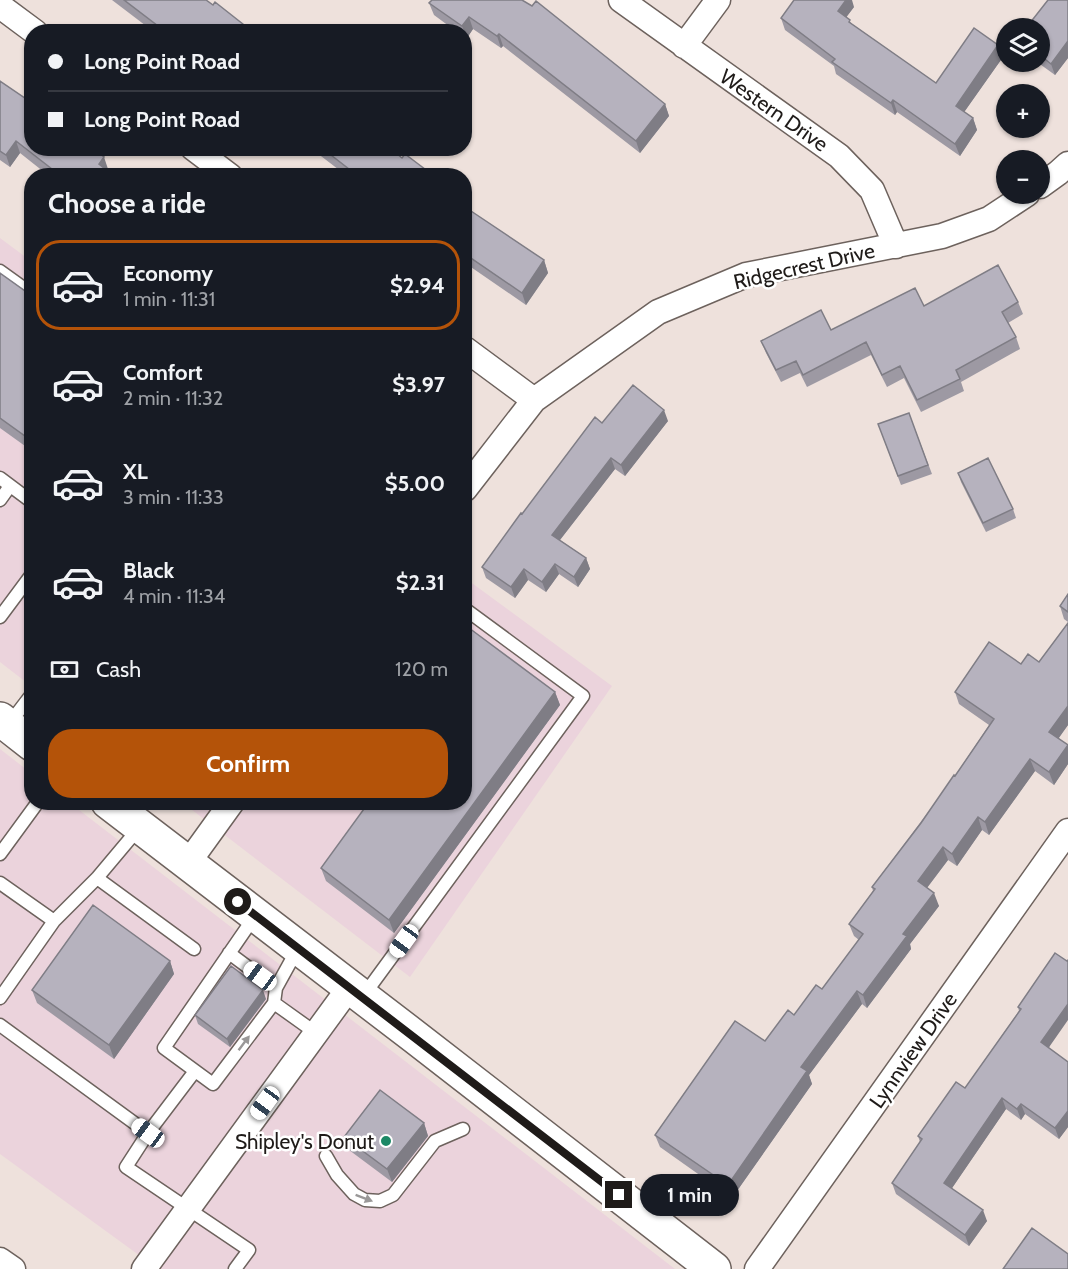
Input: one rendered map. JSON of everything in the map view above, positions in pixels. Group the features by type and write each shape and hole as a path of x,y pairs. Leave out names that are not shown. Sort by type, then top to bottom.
{"main road":[{"path":"120,810 714,1269"}],"street":[{"name":"Western Drive","path":"621,0 838,156 872,190 896,246"},
{"path":"684,46 718,0"},
{"path":"0,6 24,24"},
{"path":"204,156 219,168"},
{"path":"1050,179 1068,164"},
{"name":"Ridgecrest Drive","path":"472,480 534,400 658,312 746,275 942,236 989,219 1012,204"},
{"path":"472,354 534,400"},
{"path":"188,863 226,810"},
{"name":"Lynnview Drive","path":"757,1269 1068,831"},
{"path":"144,1269 316,1033 356,993"},
{"path":"0,1260 13,1269"}],"lane":[{"path":"0,271 24,288"},
{"path":"0,500 5,482 24,496"},
{"path":"0,616 24,584"},
{"path":"356,993 583,696 472,614"},
{"path":"13,730 24,709"},
{"path":"0,854 32,810"},
{"path":"0,998 54,921 97,878 139,827"},
{"path":"97,878 194,949"},
{"path":"0,883 54,921"},
{"path":"255,915 164,1048 213,1084 274,1003 276,988 298,949"},
{"path":"229,953 276,988"},
{"path":"274,1003 316,1033"},
{"path":"0,1025 148,1133"},
{"path":"195,1071 148,1133 126,1167 249,1250 235,1269"},
{"path":"326,1156 337,1175 354,1194 365,1200 380,1201 393,1195 435,1141 463,1128"}],"shaded area":[{"path":"0,238 24,256 24,681 0,662"},
{"path":"472,583 612,686 410,977 192,810 472,810"},
{"path":"0,749 24,768 24,810 79,810 675,1269 158,1269 0,1154"}],"building":[{"path":"124,0 206,0 213,5 215,2 243,24 156,24"},
{"path":"432,0 522,0 532,6 536,1 665,104 636,141 499,34 497,36 469,17 464,24 459,24 429,3"},
{"path":"794,0 846,0 838,11 850,20 849,22 936,83 974,28 996,44 996,48 956,106 973,118 955,144 893,100 891,103 832,62 835,59 781,18"},
{"path":"1048,0 1068,0 1068,41 1051,64 1050,18 1034,18"},
{"path":"0,81 24,98 24,147 16,141 6,155 0,151"},
{"path":"35,156 104,157 99,164 104,168 51,168"},
{"path":"332,156 400,156 402,158 408,156 423,168 348,168"},
{"path":"472,212 544,260 522,293 472,259"},
{"path":"998,265 1018,302 1002,312 1016,337 956,370 960,379 917,400 900,366 882,375 866,342 803,375 796,361 776,370 761,341 821,310 831,330 915,288 924,306"},
{"path":"0,273 24,290 24,435 0,418"},
{"path":"633,385 664,410 621,465 611,458 552,535 586,558 574,577 555,564 542,582 524,569 511,587 482,567 595,417 602,423"},
{"path":"909,413 928,465 898,476 878,424"},
{"path":"988,458 1013,509 983,523 958,473"},
{"path":"1068,594 1068,612 1060,606"},
{"path":"1068,623 1068,706 1049,732 1068,745 1049,772 1030,759 985,822 978,817 952,854 943,847 918,881 934,893 903,934 907,936 863,995 857,991 801,1067 807,1071 728,1185 655,1135 735,1021 765,1041 788,1010 794,1015 816,985 822,989 863,934 849,924 875,889 872,887 921,823 994,719 955,692 989,642 1021,664 1028,654 1039,662"},
{"path":"472,630 555,692 472,806"},
{"path":"363,810 469,810 389,920 321,868"},
{"path":"93,905 170,961 109,1045 32,990"},
{"path":"1055,953 1068,960 1068,1004 1041,1042 1068,1062 1068,1111 1055,1128 1021,1104 1017,1109 1002,1098 944,1183 983,1210 965,1235 892,1183 922,1139 918,1136 956,1082 965,1088 1021,1009 1018,1007"},
{"path":"231,966 263,990 227,1039 195,1015"},
{"path":"380,1090 424,1123 387,1169 344,1137"},
{"path":"1032,1228 1068,1254 1068,1269 1003,1269"}],"place":[{"name":"Shipley's Donut","path":"386,1141"}],"route":[{"path":"238,902 619,1195"}]}
